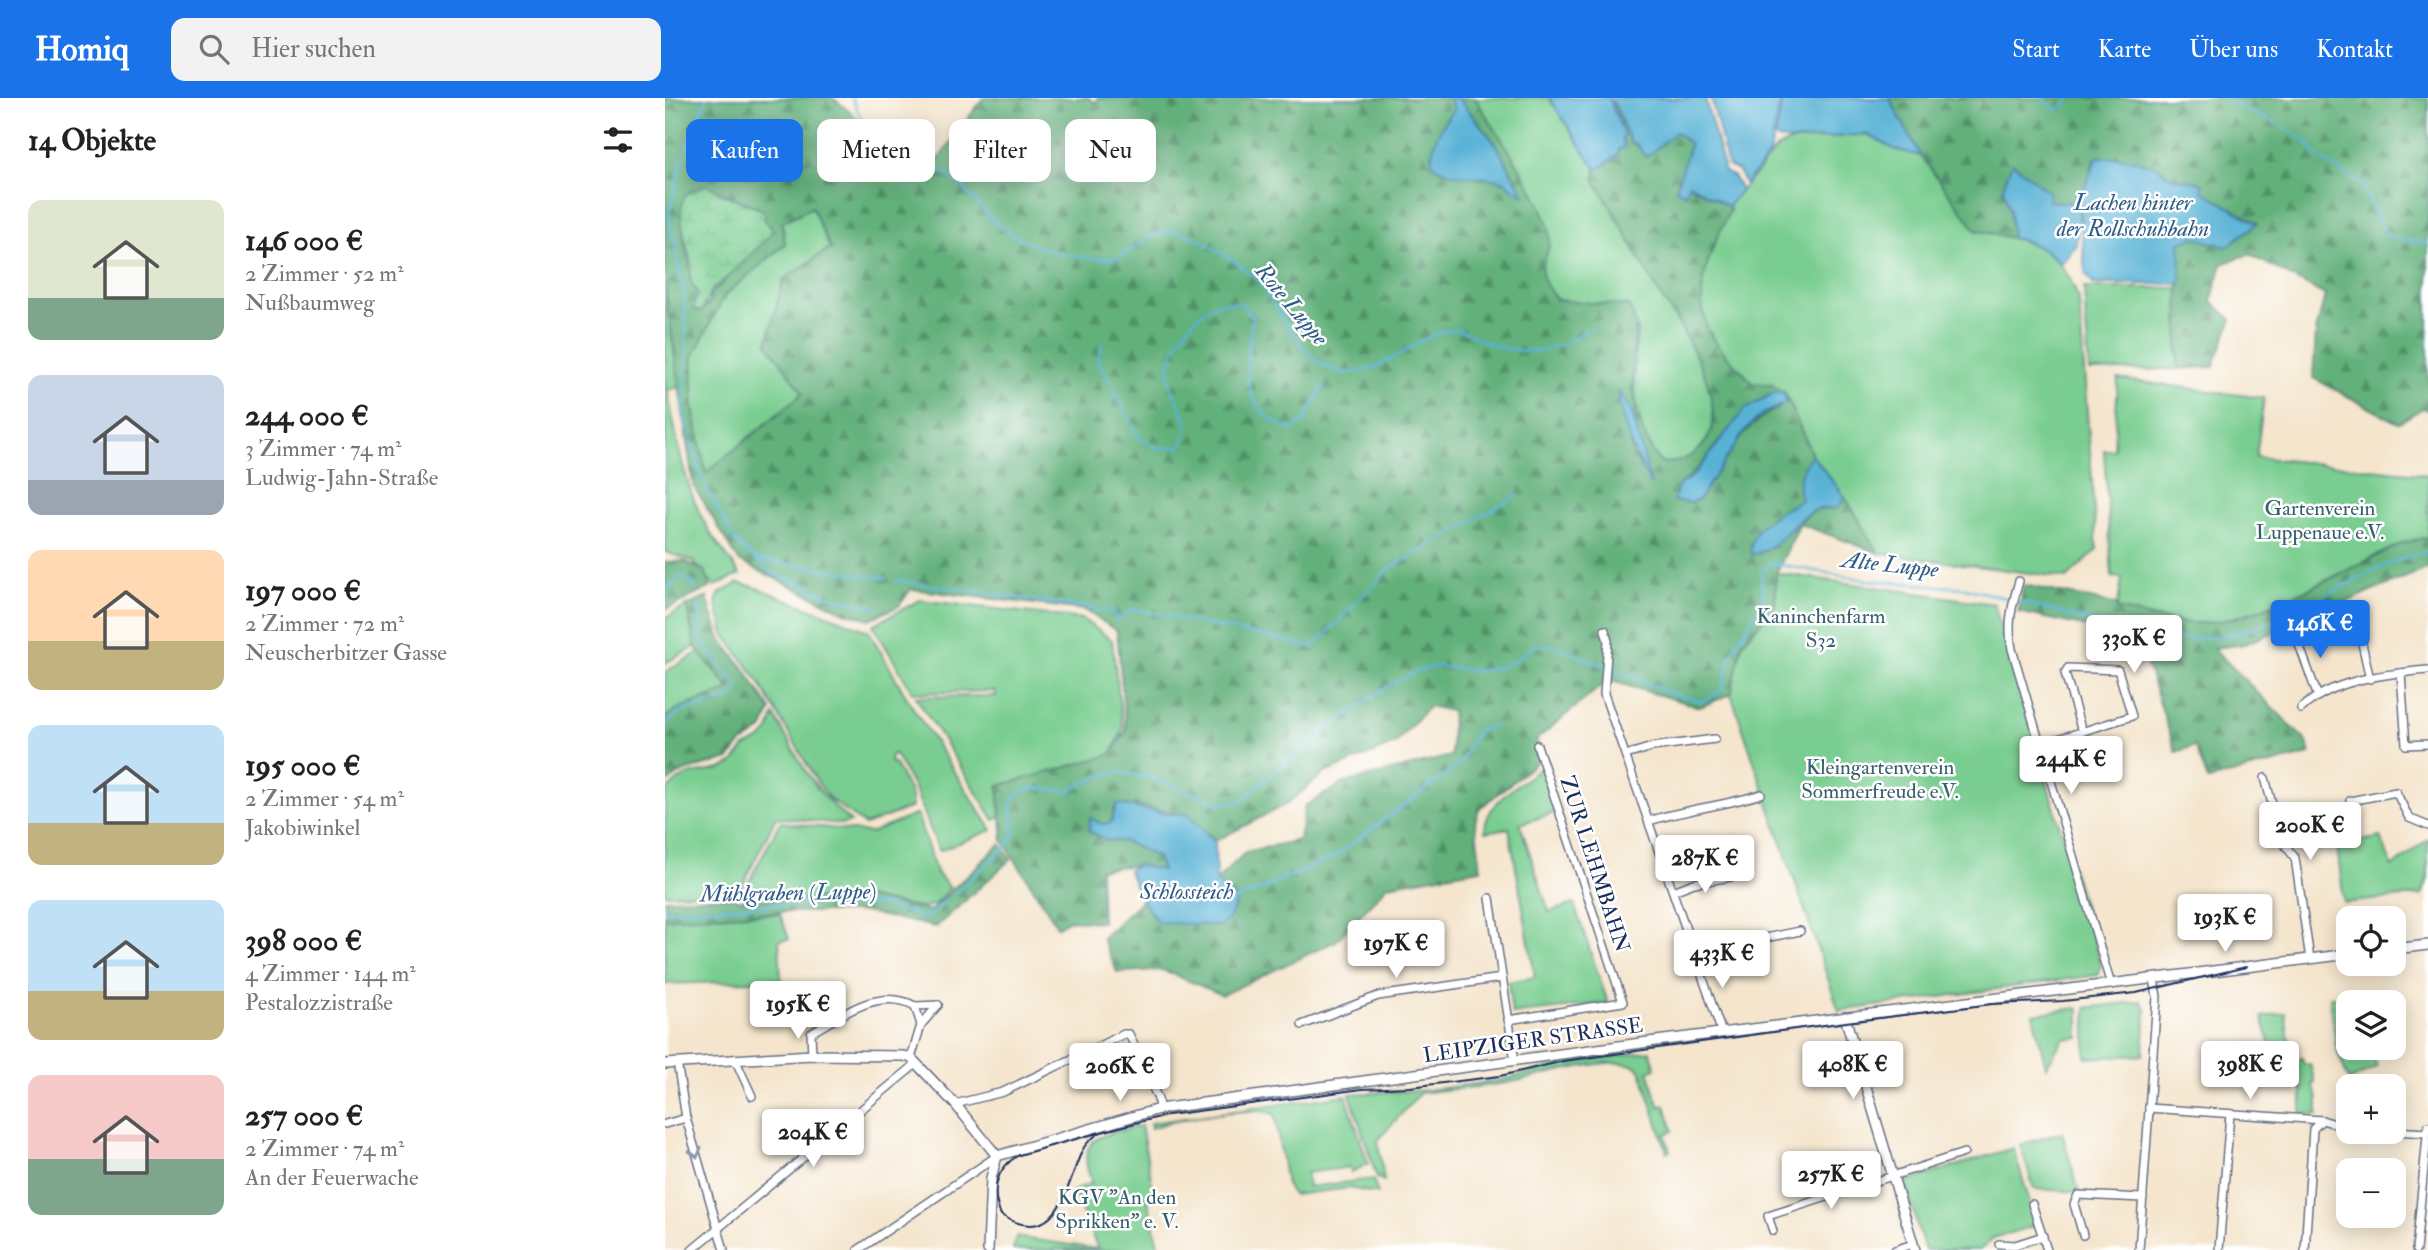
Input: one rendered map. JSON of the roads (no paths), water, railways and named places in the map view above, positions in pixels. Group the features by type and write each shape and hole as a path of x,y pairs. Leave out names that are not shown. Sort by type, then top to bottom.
{"street":[{"path":"2019,581 2010,609 2009,633 2111,985"},
{"path":"2354,608 2371,679"},
{"path":"1605,631 1604,694 1722,1033"},
{"path":"2296,636 2317,694"},
{"path":"2042,744 2082,732 2132,716 2118,670 2068,668 2065,673 2082,732"},
{"path":"2301,709 2317,694 2371,679 2428,670"},
{"path":"2401,673 2406,745 2428,744"},
{"path":"1626,755 1652,747 1715,739"},
{"name":"ZUR LEHMBAHN","path":"1508,1020 1623,1002 1537,745"},
{"path":"2265,778 2283,841 2295,858 2310,959"},
{"path":"2350,801 2396,792 2409,818 2428,826"},
{"path":"1649,821 1676,812 1728,805 1761,794"},
{"path":"1673,891 1694,883 1731,877"},
{"path":"1490,898 1515,1061"},
{"path":"1695,956 1721,947 1800,931"},
{"path":"2406,947 2428,944"},
{"name":"LEIPZIGER STRASSE","path":"858,1250 997,1156 1159,1109 1722,1033 2336,956"},
{"path":"1302,1025 1378,996 1502,978"},
{"path":"2139,1250 2157,997 2154,978"},
{"path":"812,1055 811,1033 857,1006 892,1000 915,1006 938,1005 921,1025"},
{"path":"692,1250 718,1231 914,1061 921,1025 915,1006"},
{"path":"1845,1017 1914,1247 1895,1250"},
{"path":"955,1104 1003,1092 1129,1034 1158,1099 1159,1109"},
{"path":"665,1064 812,1055 895,1055 914,1061 955,1104 997,1156 991,1178 988,1250"},
{"path":"734,1059 752,1096"},
{"path":"677,1062 685,1118 724,1250"},
{"path":"2149,1108 2322,1120 2336,1124"},
{"path":"2219,1250 2230,1114"},
{"path":"665,1124 685,1118"},
{"path":"2305,1250 2313,1129 2322,1120"},
{"path":"2406,1131 2427,1131 2416,1250"},
{"path":"1773,1231 1768,1216 1964,1153"},
{"path":"2084,1235 2074,1204 2078,1195 2143,1198"},
{"path":"2032,1204 2047,1250"},
{"path":"1999,1244 2015,1245 2043,1236"}],"water":[{"path":"1449,98 1458,98 1496,144 1524,195 1501,181 1447,172 1432,164 1438,135 1454,110"},
{"path":"1549,98 1705,98 1725,172 1733,176 1741,190 1728,206 1689,184 1686,194 1676,189 1690,144 1676,132 1646,157 1636,144 1631,143 1614,103 1610,101 1624,135 1622,139 1625,147 1596,169"},
{"path":"1711,98 1781,98 1770,153 1745,185 1739,172 1728,166"},
{"path":"1783,98 1889,98 1921,156 1894,149 1867,134 1793,141 1775,139"},
{"name":"Lachen hinter der Rollschuhbahn","path":"2097,157 2127,158 2157,167 2172,178 2203,183 2201,190 2257,224 2226,247 2194,237 2180,242 2181,284 2093,284 2085,273 2080,208 2076,245 2062,263 2026,241 2012,238 2010,211 2003,187 2012,163 2049,192 2048,201 2078,203"},
{"path":"1618,391 1632,411 1651,485 1630,440"},
{"path":"1774,393 1783,393 1787,402 1763,414 1747,428 1699,499 1691,503 1673,501 1679,485 1694,475 1744,410"},
{"path":"1812,455 1845,497 1838,508 1820,509 1807,514 1770,547 1751,554 1754,535 1760,527 1801,500 1800,476"},
{"name":"Schlossteich","path":"1117,804 1167,814 1186,814 1215,841 1216,881 1237,900 1230,918 1220,926 1158,922 1142,900 1128,870 1137,865 1162,870 1157,857 1124,841 1106,840 1089,831 1090,818 1102,824 1111,823"}],"waterway":[{"path":"698,119 706,98"},
{"name":"Rote Luppe","path":"852,98 862,119 882,143 950,177 986,214 1024,241 1064,254 1108,259 1117,258 1161,233 1185,234 1214,248 1253,276 1305,350 1330,368 1344,372 1376,367 1443,332 1459,330 1501,347 1529,351 1554,347 1593,327"},
{"path":"2042,98 2056,109 2065,106 2070,98"},
{"path":"2224,98 2276,124"},
{"path":"2283,128 2306,141 2316,156 2360,183 2388,238 2428,243"},
{"path":"683,156 669,214 684,291 687,359 682,406 702,480 736,543 773,573 829,596 878,608"},
{"path":"1102,343 1098,361 1140,438 1157,448 1180,447 1185,437 1186,421 1170,381 1169,370 1176,347 1190,324 1219,303 1241,303 1253,317 1247,369 1249,385 1253,399 1274,422 1292,430 1303,422 1324,386"},
{"path":"896,580 1114,612 1116,621 1134,609 1313,647 1390,568 1518,495"},
{"name":"Alte Luppe","path":"2018,601 2091,622 2143,633 2168,637 2216,637 2268,623 2379,568 2412,555 2428,552"},
{"path":"758,560 886,578"},
{"name":"Mühlgraben (Luppe)","path":"955,893 1010,843 1014,834 1011,801 1018,793 1032,788 1068,791 1099,776 1117,772 1150,777 1222,804 1241,801 1304,746 1385,688 1417,671 1436,666 1479,671 1508,665 1534,646 1550,644 1674,694 1701,701 1710,699 1722,689 1733,650 1763,602 1761,571 1771,563 1866,580 1965,588 2006,598"},
{"name":"Mühlgraben (Luppe)","path":"665,590 681,576 691,581 696,590"},
{"name":"Mühlgraben (Luppe)","path":"665,725 680,711 732,698 738,687 702,641 699,605"},
{"path":"1237,900 1335,856 1460,764 1477,731 1495,725"},
{"name":"Mühlgraben (Luppe)","path":"665,911 822,902 882,905 923,917 929,916 946,900"}],"tram line":[{"path":"1101,1132 1084,1148 1065,1195 1048,1219 1036,1225 1020,1224 1001,1215 996,1197 997,1181 1005,1166 1019,1155 1093,1134 1168,1115 1362,1089 1410,1087 1500,1076 1564,1061 1846,1022 1992,1004 2063,1001 2136,993 2246,967"}],"park label":[{"name":"Gartenverein Luppenaue e.V.","path":"2320,520"},
{"name":"Kaninchenfarm S32","path":"1821,628"},
{"name":"Kleingartenverein Sommerfreude e.V.","path":"1880,779"},
{"name":"KGV \"An den Sprikken\" e. V.","path":"1117,1209"}]}
